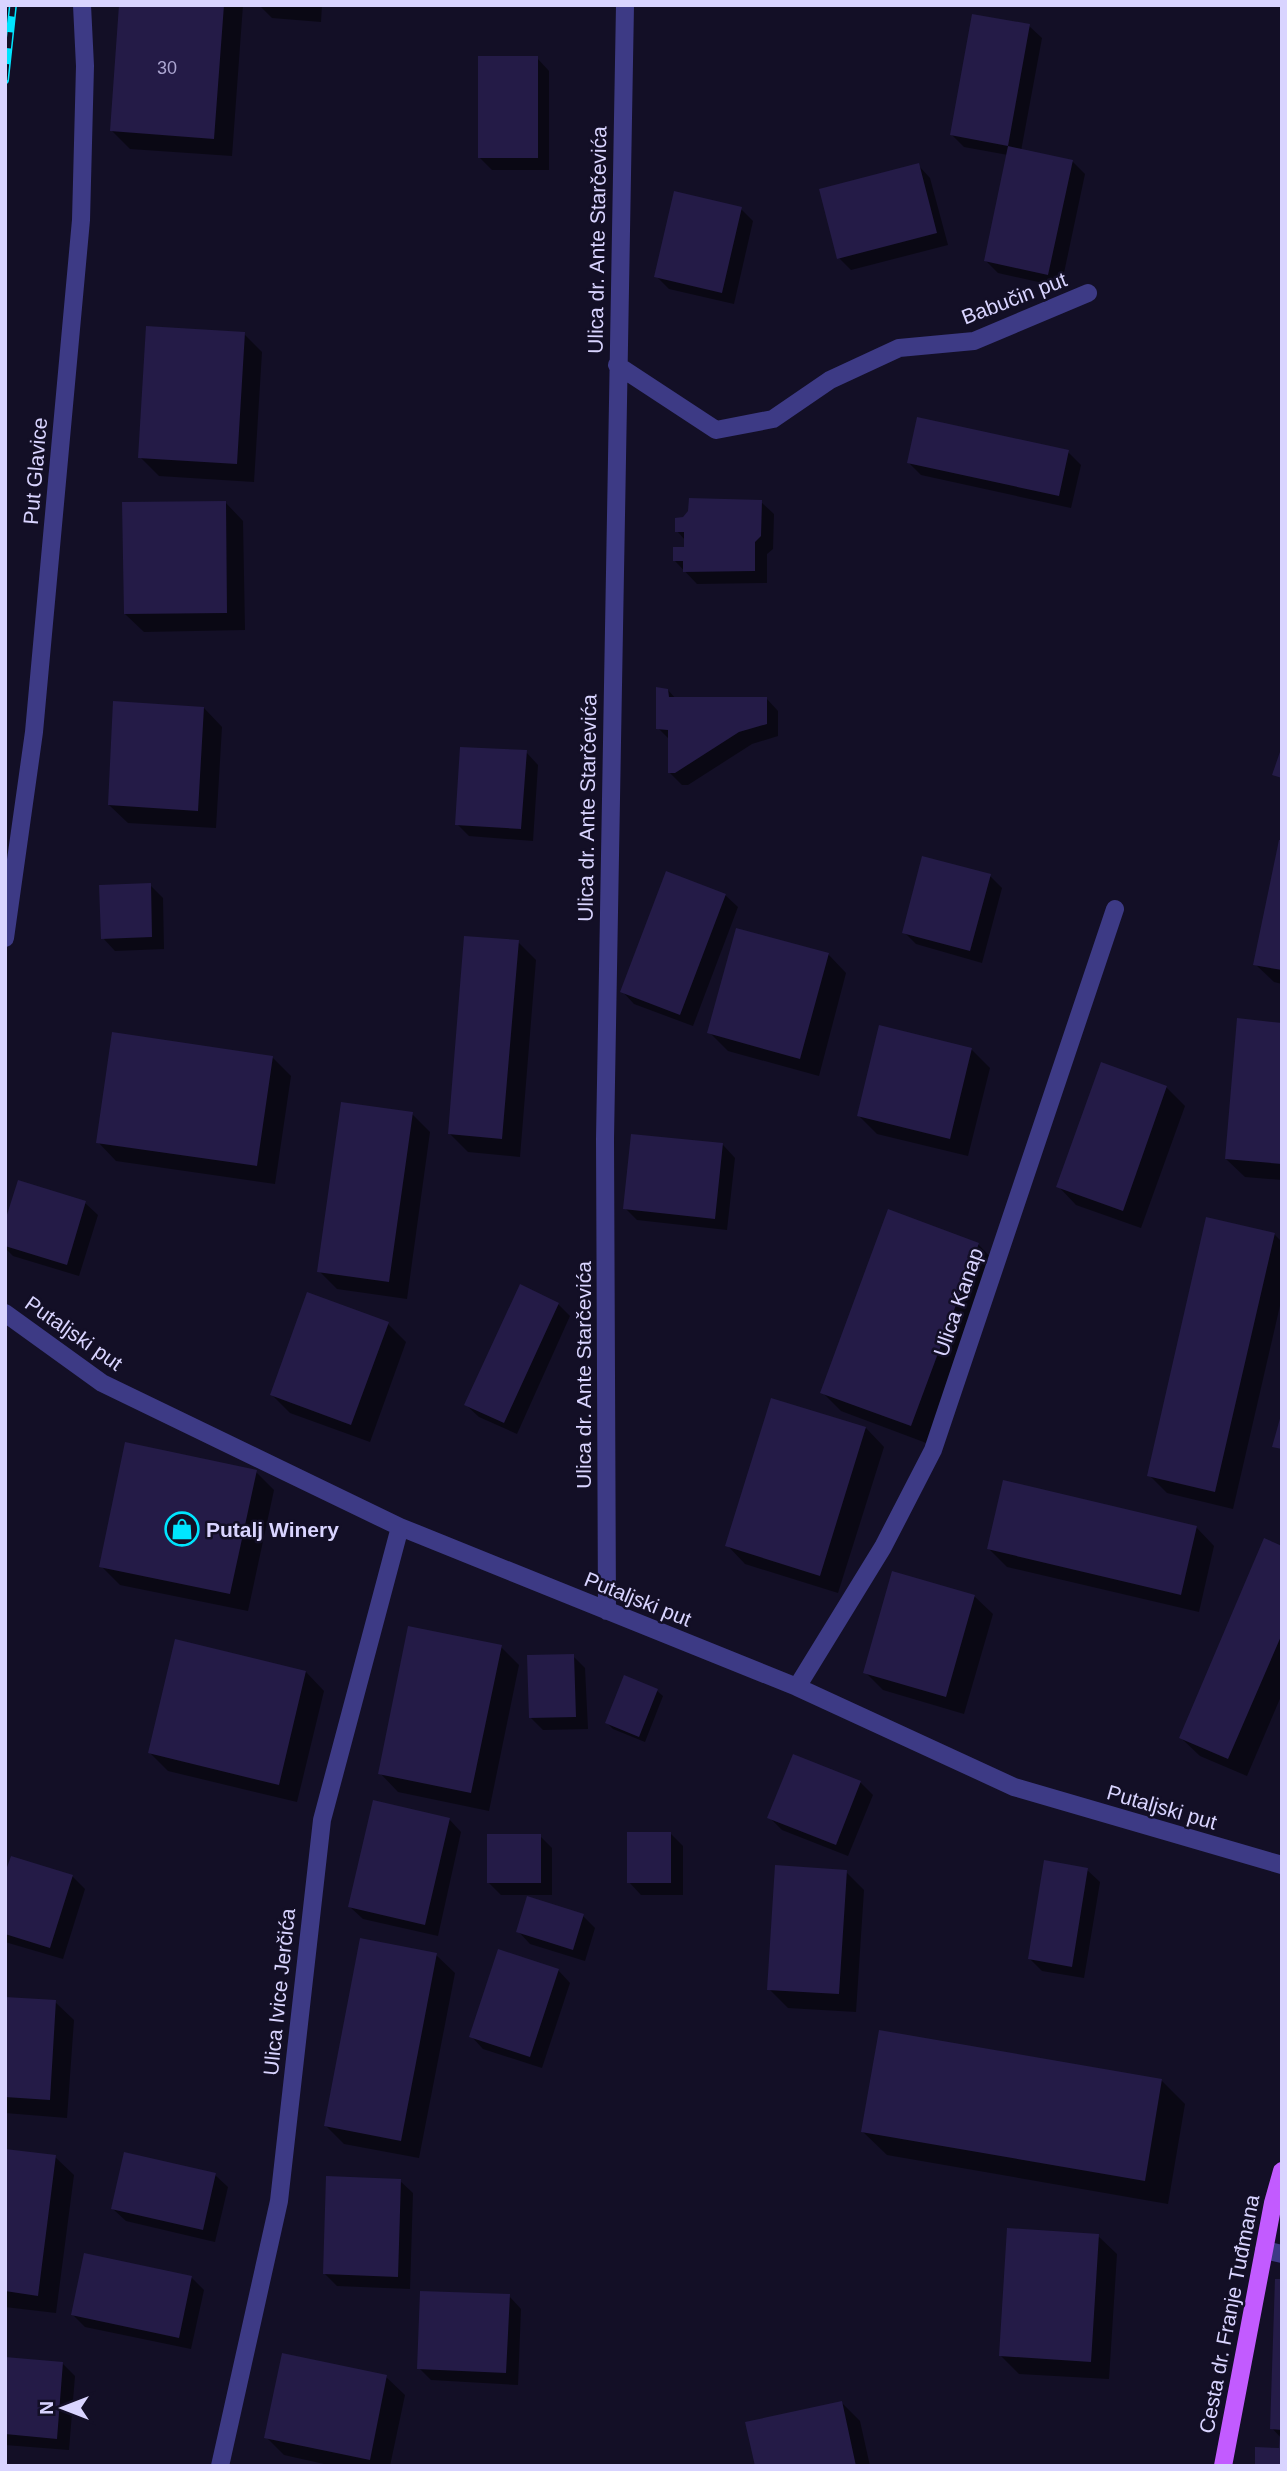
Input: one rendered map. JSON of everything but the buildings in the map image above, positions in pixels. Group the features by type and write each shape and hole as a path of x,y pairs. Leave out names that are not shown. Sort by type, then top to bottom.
{"main road":[{"name":"Cesta dr. Franje Tuđmana","path":"1223,2466 1273,2252 1282,2171"}],"street":[{"name":"Put Glavice","path":"5,938 34,732 81,220 85,65 82,5"},
{"name":"Ulica dr. Ante Starčevića","path":"607,1611 605,1139 625,5"},
{"name":"Babučin put","path":"617,365 716,430 772,419 830,380 899,348 974,341 1088,293"},
{"name":"Ulica Kanap","path":"797,1688 883,1546 933,1450 1115,909"},
{"name":"Putaljski put","path":"5,1313 102,1383 400,1527 797,1688 1014,1787 1282,1865"},
{"name":"Ulica Ivice Jerčića","path":"220,2466 279,2201 322,1820 400,1527"}],"railway":[{"path":"5,80 13,5"}],"place":[{"name":"Putalj Winery","path":"182,1529"}]}
